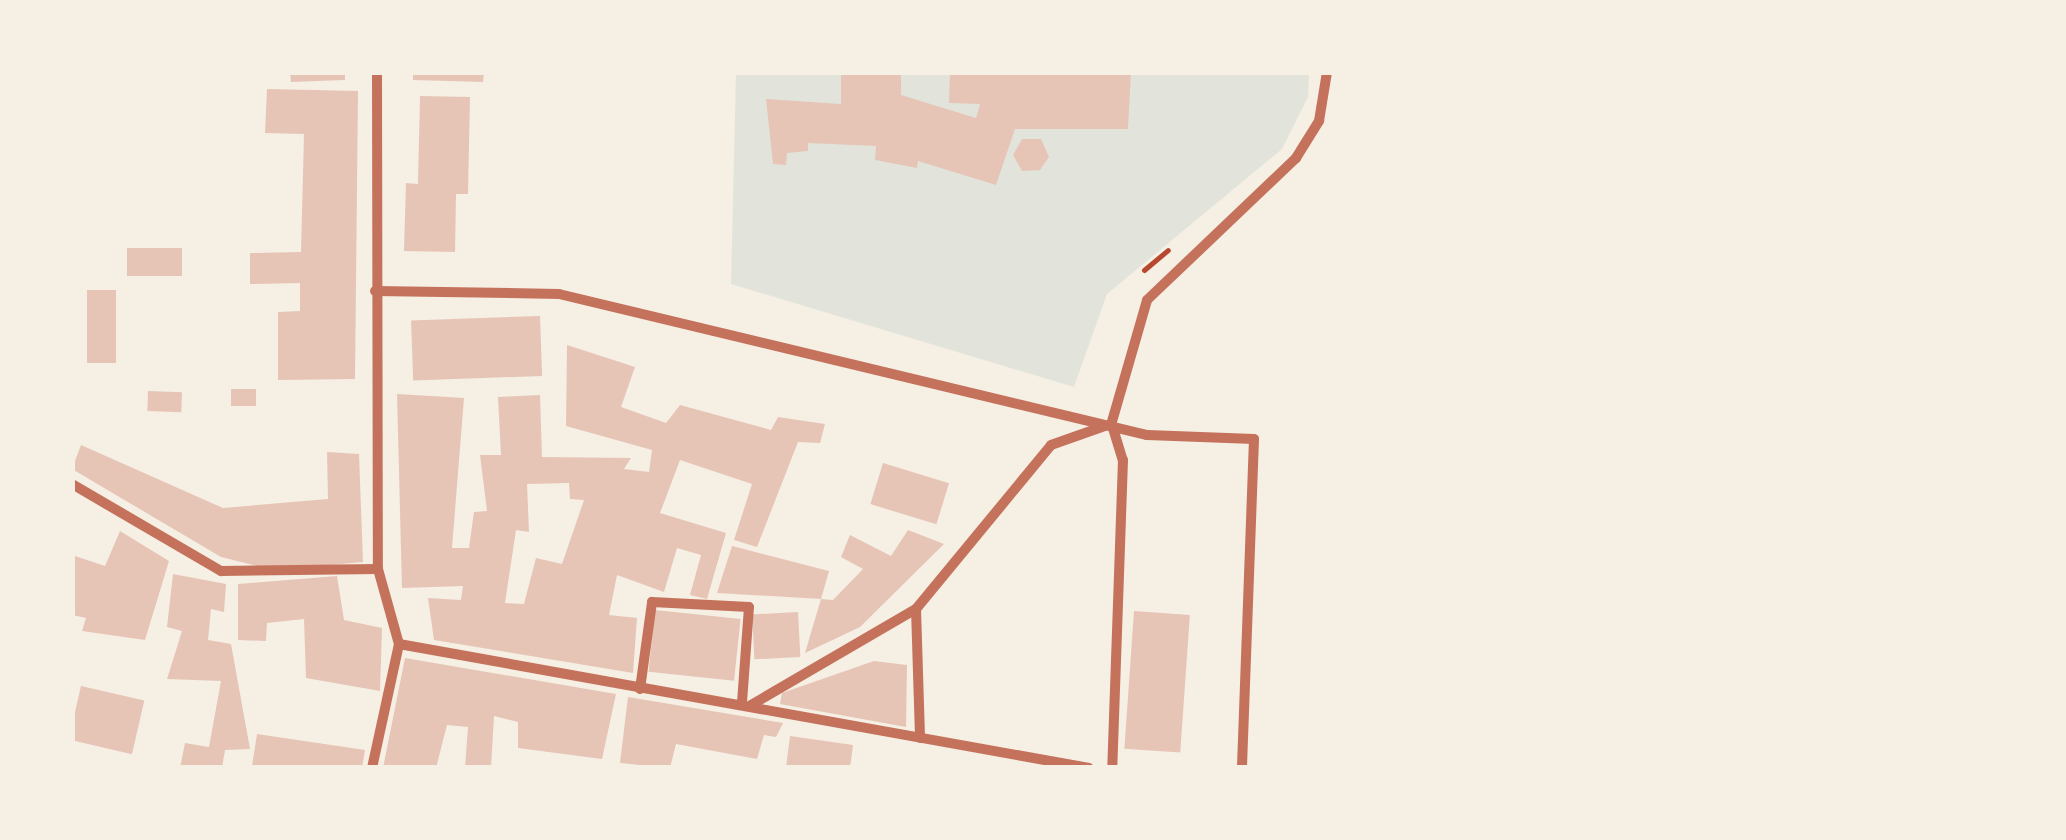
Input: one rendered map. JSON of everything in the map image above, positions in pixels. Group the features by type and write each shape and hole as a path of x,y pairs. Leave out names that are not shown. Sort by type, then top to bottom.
{"street":[{"path":"372,768 399,644 378,569 378,72"},
{"path":"1112,768 1123,460 1111,425 1147,300 1303,150 1327,72"},
{"path":"375,291 558,294 1111,425 1254,438 1242,768"},
{"path":"746,704 916,609 1050,445 1111,425"},
{"path":"72,484 221,571 378,569"},
{"path":"640,689 652,602 749,607 746,704"},
{"path":"916,609 920,738"},
{"path":"399,644 1089,768"}],"shaded area":[{"path":"736,73 1309,73 1308,97 1282,149 1107,294 1074,387 731,284"}],"building":[{"path":"290,72 345,72 345,80 291,82"},
{"path":"413,72 484,72 483,82 413,80"},
{"path":"841,72 901,72 901,95 976,118 980,104 949,103 950,72 1131,72 1128,129 1015,129 996,185 918,161 917,168 875,160 876,146 808,143 808,151 787,153 786,165 773,164 766,99 841,104"},
{"path":"267,89 358,91 355,379 278,380 278,312 300,311 300,283 250,284 250,253 301,252 304,134 265,133"},
{"path":"420,96 470,97 468,194 456,194 455,252 404,251 406,183 418,184"},
{"path":"1022,139 1041,139 1049,157 1040,170 1022,171 1013,155"},
{"path":"127,248 182,248 182,276 127,276"},
{"path":"87,290 116,290 116,363 87,363"},
{"path":"540,316 542,376 413,380 411,321"},
{"path":"567,345 635,367 621,407 666,423 680,405 771,430 778,417 825,424 820,443 798,442 757,547 734,540 752,484 680,460 660,513 726,533 707,599 690,595 701,555 677,548 664,592 617,575 609,615 637,618 633,673 434,640 428,598 461,600 463,586 402,588 397,394 464,398 452,548 469,548 474,512 487,511 480,455 501,455 498,397 540,395 542,457 631,458 624,469 649,472 652,450 566,426","holes":["569,483 570,499 584,500 562,564 536,558 524,604 505,603 516,530 529,532 527,484"]},
{"path":"231,389 256,389 256,406 231,406"},
{"path":"148,391 182,392 181,412 147,411"},
{"path":"81,445 223,508 328,499 327,452 359,454 363,562 273,570 221,557 72,469"},
{"path":"883,463 949,483 936,524 870,504"},
{"path":"908,530 944,544 860,627 805,653 821,599 833,600 863,569 841,557 850,535 891,556"},
{"path":"120,531 169,561 145,640 82,631 86,618 72,615 72,555 105,566"},
{"path":"732,546 829,571 821,599 717,593"},
{"path":"173,574 226,584 224,612 211,609 208,640 231,644 250,749 225,750 222,768 180,768 185,743 209,747 221,681 167,679 182,631 167,627"},
{"path":"337,576 344,620 382,628 380,691 306,678 304,619 267,623 266,641 238,640 238,584"},
{"path":"655,610 741,619 734,681 649,672"},
{"path":"1134,611 1190,615 1180,753 1124,749"},
{"path":"798,612 800,657 754,659 752,614"},
{"path":"405,658 616,694 602,759 518,748 518,722 494,716 491,768 465,768 468,727 447,725 436,768 383,768"},
{"path":"874,661 907,665 906,727 780,704 782,693"},
{"path":"81,686 144,701 132,754 72,740"},
{"path":"628,697 783,723 776,737 764,735 757,759 676,744 670,768 620,763"},
{"path":"257,734 365,750 362,768 252,766"},
{"path":"790,736 853,745 850,768 786,768"}]}
